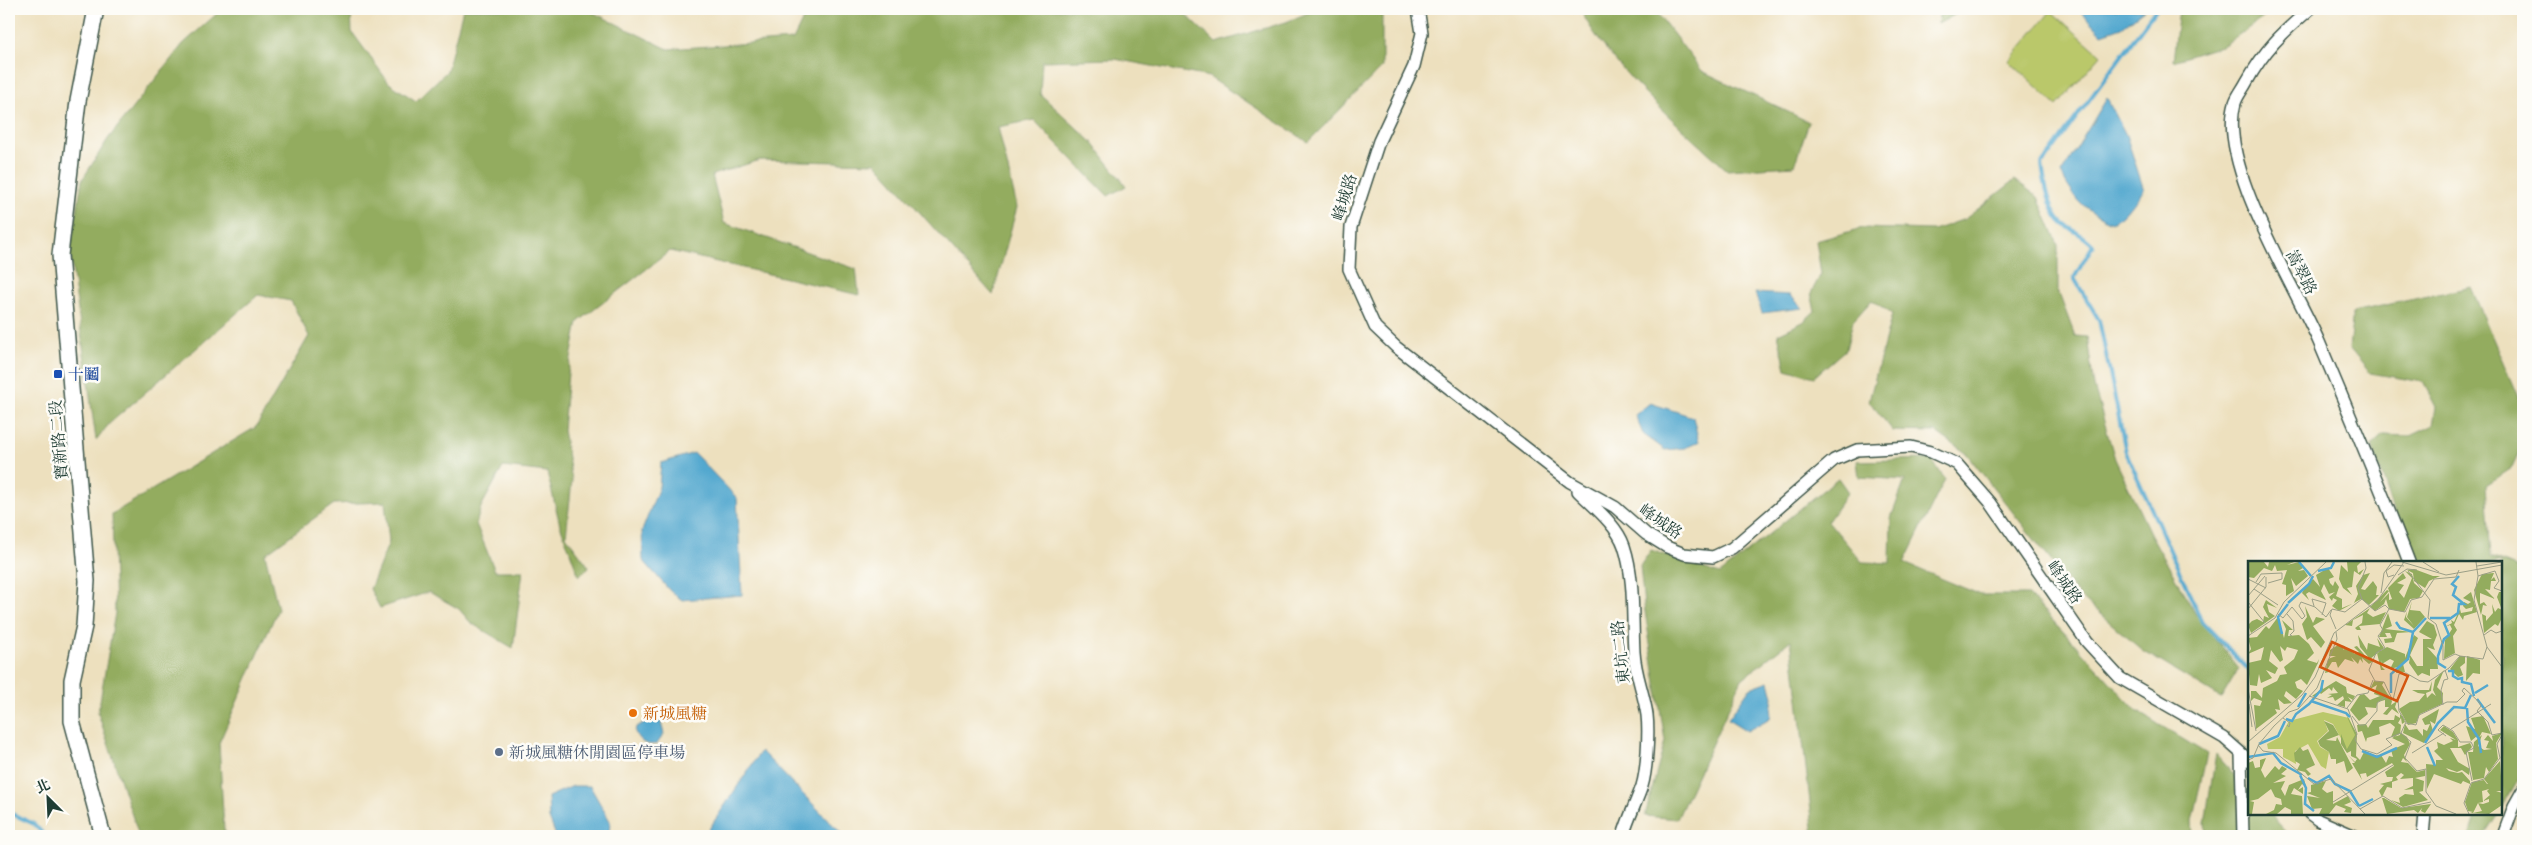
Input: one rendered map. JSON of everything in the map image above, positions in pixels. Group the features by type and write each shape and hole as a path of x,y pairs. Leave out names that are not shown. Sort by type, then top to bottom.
{"street":[{"name":"寶新路二段","path":"96,9 78,102 60,255 87,581 84,626 72,680 72,721 103,836"},
{"name":"峰城路","path":"1418,9 1422,33 1414,66 1379,141 1350,227 1349,269 1375,327 1396,347 1570,482 1615,507 1646,534 1667,547 1684,554 1713,557 1732,548 1834,460 1857,450 1911,446 1931,452 1957,464 1990,502 2087,642 2120,678 2224,738 2245,757"},
{"name":"嵩翠路","path":"2310,9 2260,57 2235,102 2232,133 2239,165 2270,246 2318,340 2372,467 2409,561"},
{"name":"東坑二路","path":"1570,482 1610,525 1624,544 1630,578 1634,655 1647,715 1646,755 1642,785 1630,812 1623,836"},
{"path":"2243,836 2245,757"},
{"path":"2503,836 2514,806 2523,790"},
{"path":"2311,815 2318,820 2355,836"},
{"path":"2423,836 2425,815"}],"green space":[{"path":"222,9 351,9 352,32 389,83 416,101 447,71 463,9 586,9 668,49 793,40 808,9 1180,9 1216,43 1286,22 1317,9 1382,9 1382,67 1308,142 1209,77 1115,59 1042,61 1040,94 1092,142 1126,186 1108,196 1034,120 998,127 1017,207 993,295 876,163 760,160 712,175 724,223 856,269 859,295 670,251 578,322 568,373 563,430 572,480 566,536 589,567 579,576 560,525 547,472 503,467 481,507 476,524 495,571 523,571 513,648 471,623 459,609 429,592 380,608 370,589 389,542 385,502 334,504 265,554 278,609 219,743 224,830 228,836 139,836 98,713 115,613 112,514 256,427 309,336 291,301 258,295 110,423 96,440 70,253 82,180 108,139 183,44"},
{"path":"1580,9 1654,9 1702,71 1809,122 1794,166 1727,170 1667,115 1627,74 1608,52"},
{"path":"1940,9 1965,9 1938,24"},
{"path":"2179,9 2276,9 2224,45 2173,61"},
{"path":"2051,11 2101,55 2057,106 2009,61"},
{"path":"2015,180 2038,197 2058,245 2058,291 2075,336 2087,337 2094,387 2115,459 2151,535 2195,613 2239,668 2221,698 2143,651 2078,595 1966,453 1936,432 1893,431 1869,401 1892,314 1872,300 1853,321 1846,349 1814,377 1786,369 1778,334 1803,322 1815,311 1811,293 1821,274 1816,241 1862,228 1934,230 1965,219"},
{"path":"2471,287 2523,409 2523,444 2512,468 2486,485 2491,557 2501,561 2411,561 2372,445 2383,435 2410,436 2433,425 2436,407 2423,382 2370,373 2349,348 2353,312"},
{"path":"1931,459 1945,479 1904,563 1981,595 2029,595 2137,711 2207,754 2192,821 2193,836 1814,836 1791,640 1742,679 1677,819 1645,816 1665,741 1644,605 1640,566 1651,550 1720,574 1838,478 1848,492 1828,521 1862,562 1890,563 1891,518 1905,480 1859,477 1857,461"},
{"path":"2502,561 2523,570 2523,771 2502,807"},
{"path":"2216,754 2248,791 2248,815 2271,815 2290,836 2206,836 2205,823"},
{"path":"2476,815 2497,815 2484,836 2469,836"}],"water":[{"path":"2078,9 2145,9 2122,27 2102,34"},
{"path":"2107,98 2126,135 2144,190 2125,213 2112,222 2094,213 2081,203 2061,174"},
{"path":"1755,293 1790,295 1803,308 1762,313"},
{"path":"1650,403 1693,417 1699,442 1685,448 1665,450 1643,434 1635,415"},
{"path":"694,453 737,498 742,595 682,600 670,591 643,560 642,531 659,487 661,463"},
{"path":"1769,681 1773,697 1770,718 1747,731 1728,719 1750,688"},
{"path":"653,718 660,719 664,734 657,744 646,744 641,741 635,732 636,727"},
{"path":"761,751 844,836 705,835"},
{"path":"573,786 590,786 610,821 609,836 556,836 549,818 548,797"}],"waterway":[{"path":"2156,9 2042,164 2046,188 2055,214 2065,225 2093,245 2074,278 2099,320 2126,452 2202,622 2248,669"},
{"path":"9,759 10,813 34,824 45,836"}],"place":[{"name":"十鬮","path":"58,374"},
{"name":"新城風糖","path":"633,713"},
{"name":"新城風糖休閒園區停車場","path":"499,752"}]}
